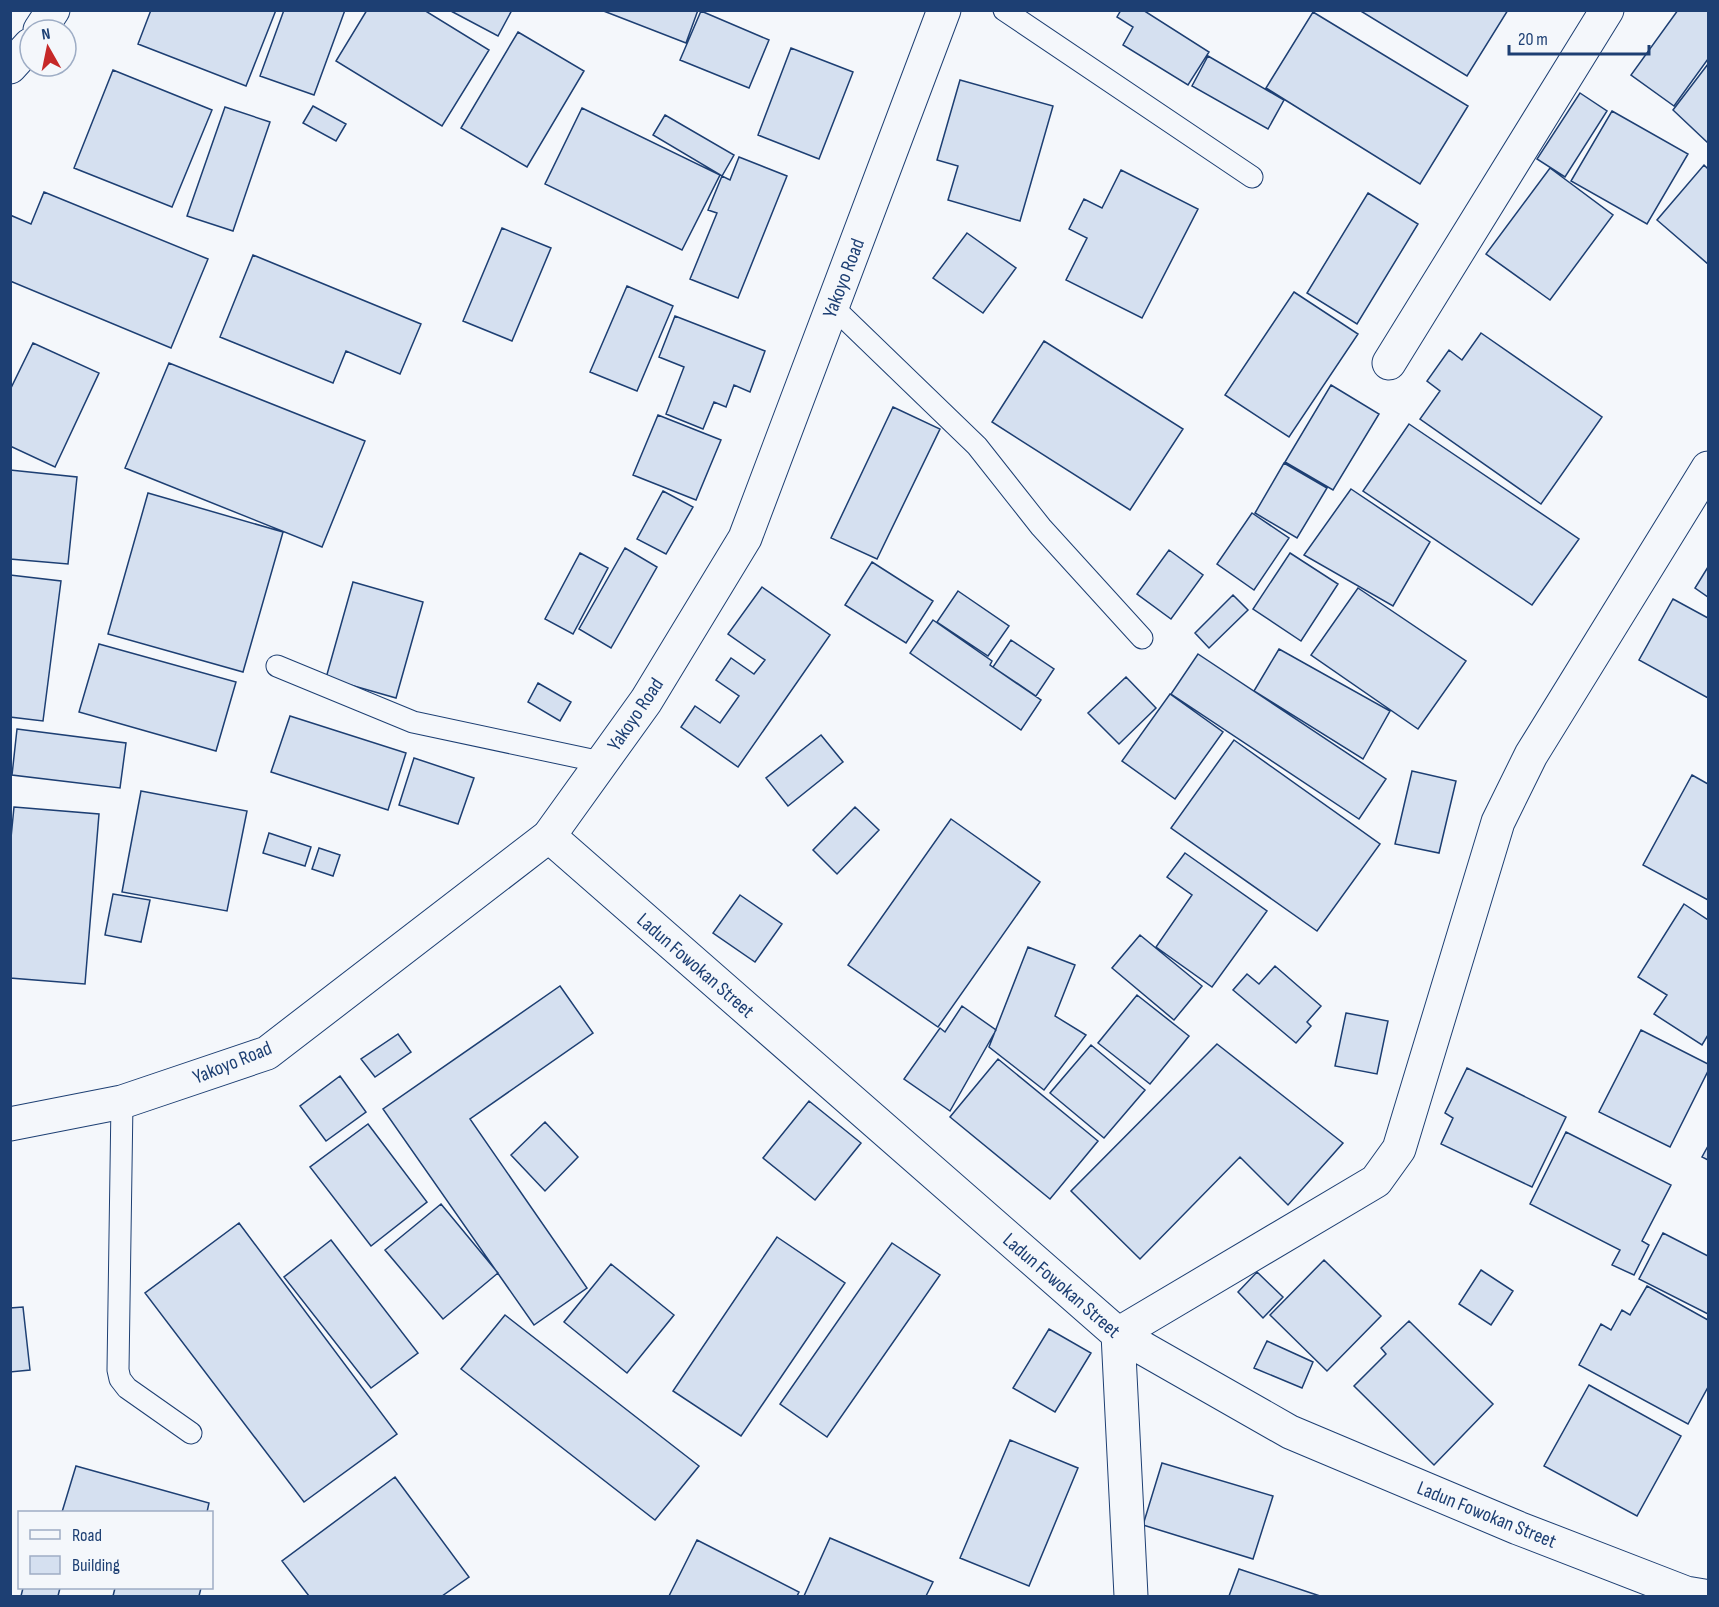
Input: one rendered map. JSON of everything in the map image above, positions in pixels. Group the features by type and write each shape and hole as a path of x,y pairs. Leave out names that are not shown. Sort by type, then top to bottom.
{"street":[{"name":"Yakoyo Road","path":"10,1124 122,1102 267,1053 549,836 646,701 745,538 944,10"},
{"path":"1389,363 1607,10"},
{"path":"1131,1596 1118,1334 1376,1181 1399,1149 1498,822 1530,755 1708,468"},
{"name":"Ladun Fowokan Street","path":"549,836 1118,1334 1290,1432 1518,1528 1686,1593 1704,1596"}],"lane":[{"path":"1004,10 1252,177"},
{"path":"832,306 977,446 1041,527 1142,638"},
{"path":"277,666 413,722 601,762"},
{"path":"122,1102 120,1379 127,1388 191,1433"}],"building":[{"path":"151,10 276,10 246,86 138,44"},
{"path":"284,10 345,10 314,95 260,76"},
{"path":"367,10 424,10 489,50 442,126 336,61"},
{"path":"449,10 512,10 498,36"},
{"path":"601,10 698,10 686,43"},
{"path":"1121,10 1143,10 1209,52 1188,85 1123,45 1133,27 1117,17"},
{"path":"1359,10 1508,10 1467,76"},
{"path":"1678,10 1708,10 1708,59 1674,106 1631,75"},
{"path":"701,11 769,40 749,88 680,60"},
{"path":"1313,12 1468,106 1420,184 1266,88"},
{"path":"518,32 584,71 527,167 461,128"},
{"path":"791,48 853,72 819,159 758,135"},
{"path":"1208,56 1284,100 1268,129 1192,86"},
{"path":"1708,64 1708,143 1673,110"},
{"path":"113,70 212,110 172,207 74,168"},
{"path":"960,80 1053,106 1020,221 948,200 958,166 937,160"},
{"path":"1580,93 1607,111 1565,177 1537,159"},
{"path":"313,106 346,124 336,141 303,123"},
{"path":"225,107 270,122 233,231 187,216"},
{"path":"582,108 720,175 682,250 545,184"},
{"path":"1612,111 1688,154 1647,224 1571,181"},
{"path":"665,115 734,155 722,176 653,135"},
{"path":"739,157 787,176 738,298 690,279 717,213 708,210 722,176 730,180"},
{"path":"1704,165 1708,169 1708,264 1657,220"},
{"path":"1550,168 1613,215 1550,300 1486,254"},
{"path":"1121,170 1198,209 1142,318 1066,280 1087,238 1069,229 1084,199 1102,208"},
{"path":"44,192 208,259 171,348 10,281 10,215 31,224"},
{"path":"1368,193 1418,224 1357,324 1307,293"},
{"path":"502,228 551,248 512,341 463,321"},
{"path":"967,233 1016,268 983,313 933,278"},
{"path":"253,255 421,324 400,374 346,351 333,383 220,337"},
{"path":"627,286 673,306 637,391 590,372"},
{"path":"1294,292 1358,334 1289,437 1225,395"},
{"path":"675,316 765,351 750,392 734,385 726,407 714,402 703,429 666,414 684,367 659,357"},
{"path":"1481,333 1602,417 1541,504 1420,419 1440,391 1427,381 1449,350 1462,360"},
{"path":"1044,341 1183,429 1130,510 992,422"},
{"path":"33,343 99,373 55,467 10,446 10,390"},
{"path":"169,363 365,441 322,547 125,468"},
{"path":"1331,385 1379,414 1333,490 1285,462"},
{"path":"893,407 940,429 877,559 831,538"},
{"path":"658,415 721,440 696,500 633,475"},
{"path":"1409,424 1579,539 1532,605 1363,491"},
{"path":"1284,463 1327,488 1297,538 1255,513"},
{"path":"10,470 77,477 68,564 10,559"},
{"path":"1351,489 1430,542 1393,606 1304,555"},
{"path":"663,491 693,507 666,554 637,539"},
{"path":"148,493 283,532 243,672 108,634"},
{"path":"1252,513 1289,538 1254,590 1217,564"},
{"path":"625,548 657,567 611,648 579,629"},
{"path":"1169,550 1203,575 1171,619 1137,594"},
{"path":"580,553 608,568 573,634 545,619"},
{"path":"1290,553 1338,584 1301,641 1253,609"},
{"path":"872,562 933,601 906,643 845,605"},
{"path":"1708,567 1708,597 1695,588"},
{"path":"10,575 61,581 43,721 10,717"},
{"path":"353,582 423,602 396,698 326,678"},
{"path":"762,587 830,635 738,767 681,727 695,706 720,723 739,696 716,680 731,658 754,674 765,660 728,634"},
{"path":"1358,588 1466,661 1418,729 1311,655"},
{"path":"958,591 1009,626 988,656 937,622"},
{"path":"1233,595 1248,610 1209,648 1195,633"},
{"path":"1673,599 1708,618 1708,698 1639,660"},
{"path":"933,620 992,661 990,665 1041,700 1021,730 910,653"},
{"path":"1011,640 1054,669 1036,696 993,667"},
{"path":"99,644 236,682 216,751 79,712"},
{"path":"1279,649 1390,711 1363,759 1254,691"},
{"path":"1198,654 1386,779 1359,819 1171,694"},
{"path":"1126,677 1156,708 1119,744 1088,713"},
{"path":"538,683 571,702 560,721 528,702"},
{"path":"1170,694 1223,732 1175,799 1122,761"},
{"path":"290,716 406,753 388,810 271,772"},
{"path":"17,729 126,743 120,788 12,775"},
{"path":"821,735 843,762 788,806 766,778"},
{"path":"1234,740 1380,844 1317,931 1171,828"},
{"path":"414,758 474,778 458,824 399,805"},
{"path":"1412,771 1456,781 1439,853 1395,844"},
{"path":"1692,775 1708,784 1708,900 1643,865"},
{"path":"141,791 247,811 227,911 122,892"},
{"path":"14,807 99,814 85,984 10,978 10,848"},
{"path":"855,807 879,830 837,874 813,850"},
{"path":"951,819 1040,882 938,1027 848,965"},
{"path":"269,833 311,847 305,866 263,853"},
{"path":"319,848 340,855 333,876 312,869"},
{"path":"1185,853 1267,911 1212,987 1156,947 1192,895 1167,877"},
{"path":"113,894 150,900 141,942 105,935"},
{"path":"740,895 782,924 755,962 713,933"},
{"path":"1684,904 1708,920 1708,1035 1702,1045 1654,1014 1667,995 1638,977"},
{"path":"1140,935 1202,986 1174,1020 1112,968"},
{"path":"1028,947 1075,965 1055,1016 1086,1035 1044,1090 989,1047"},
{"path":"1275,966 1321,1006 1307,1022 1311,1026 1296,1043 1233,990 1247,974 1259,984"},
{"path":"560,986 593,1033 470,1119 587,1288 534,1325 383,1109"},
{"path":"1137,995 1189,1036 1150,1084 1098,1043"},
{"path":"962,1006 996,1030 950,1111 904,1079 940,1028 945,1032"},
{"path":"1346,1013 1388,1021 1377,1074 1335,1066"},
{"path":"1641,1030 1708,1064 1708,1071 1670,1147 1599,1112"},
{"path":"398,1034 411,1052 375,1077 361,1059"},
{"path":"1217,1044 1343,1143 1288,1205 1240,1157 1140,1259 1071,1191"},
{"path":"1091,1045 1145,1090 1104,1138 1050,1093"},
{"path":"998,1059 1098,1141 1050,1199 950,1117"},
{"path":"1467,1068 1566,1117 1532,1187 1441,1144 1453,1118 1445,1113"},
{"path":"340,1076 366,1112 326,1141 300,1106"},
{"path":"809,1101 861,1143 815,1200 763,1158"},
{"path":"545,1122 578,1157 545,1191 511,1155"},
{"path":"368,1124 427,1202 371,1246 310,1167"},
{"path":"1566,1132 1671,1185 1642,1241 1649,1245 1634,1275 1612,1265 1620,1250 1530,1204"},
{"path":"1708,1146 1708,1160 1702,1157"},
{"path":"441,1204 498,1273 443,1319 385,1250"},
{"path":"239,1223 397,1434 304,1502 145,1293"},
{"path":"1663,1233 1708,1256 1708,1314 1639,1279"},
{"path":"777,1237 845,1283 741,1436 673,1391"},
{"path":"331,1240 418,1353 371,1388 284,1277"},
{"path":"892,1243 940,1275 827,1437 780,1404"},
{"path":"1324,1260 1381,1316 1327,1371 1270,1315"},
{"path":"611,1264 674,1315 627,1373 564,1322"},
{"path":"1481,1270 1513,1291 1491,1325 1459,1304"},
{"path":"1257,1272 1283,1297 1263,1318 1238,1292"},
{"path":"1647,1286 1708,1320 1708,1387 1688,1424 1579,1365 1601,1324 1611,1330 1622,1310 1630,1315"},
{"path":"23,1307 30,1370 10,1372 10,1308"},
{"path":"505,1315 699,1466 655,1520 461,1369"},
{"path":"1409,1321 1493,1404 1434,1465 1354,1386 1386,1354 1381,1348"},
{"path":"1049,1329 1091,1353 1055,1412 1013,1388"},
{"path":"1267,1341 1313,1362 1302,1388 1254,1368"},
{"path":"1589,1385 1681,1436 1637,1516 1544,1466"},
{"path":"1010,1440 1078,1468 1029,1586 960,1558"},
{"path":"1162,1463 1273,1496 1253,1559 1143,1525"},
{"path":"76,1466 209,1503 207,1511 62,1511"},
{"path":"395,1477 469,1577 442,1596 309,1596 282,1561"},
{"path":"830,1538 933,1582 926,1596 804,1596"},
{"path":"697,1540 799,1592 797,1596 669,1596"},
{"path":"1239,1569 1320,1596 1229,1596"},
{"path":"23,1589 60,1589 58,1596 21,1596"},
{"path":"115,1589 201,1589 199,1596 113,1596"}]}
